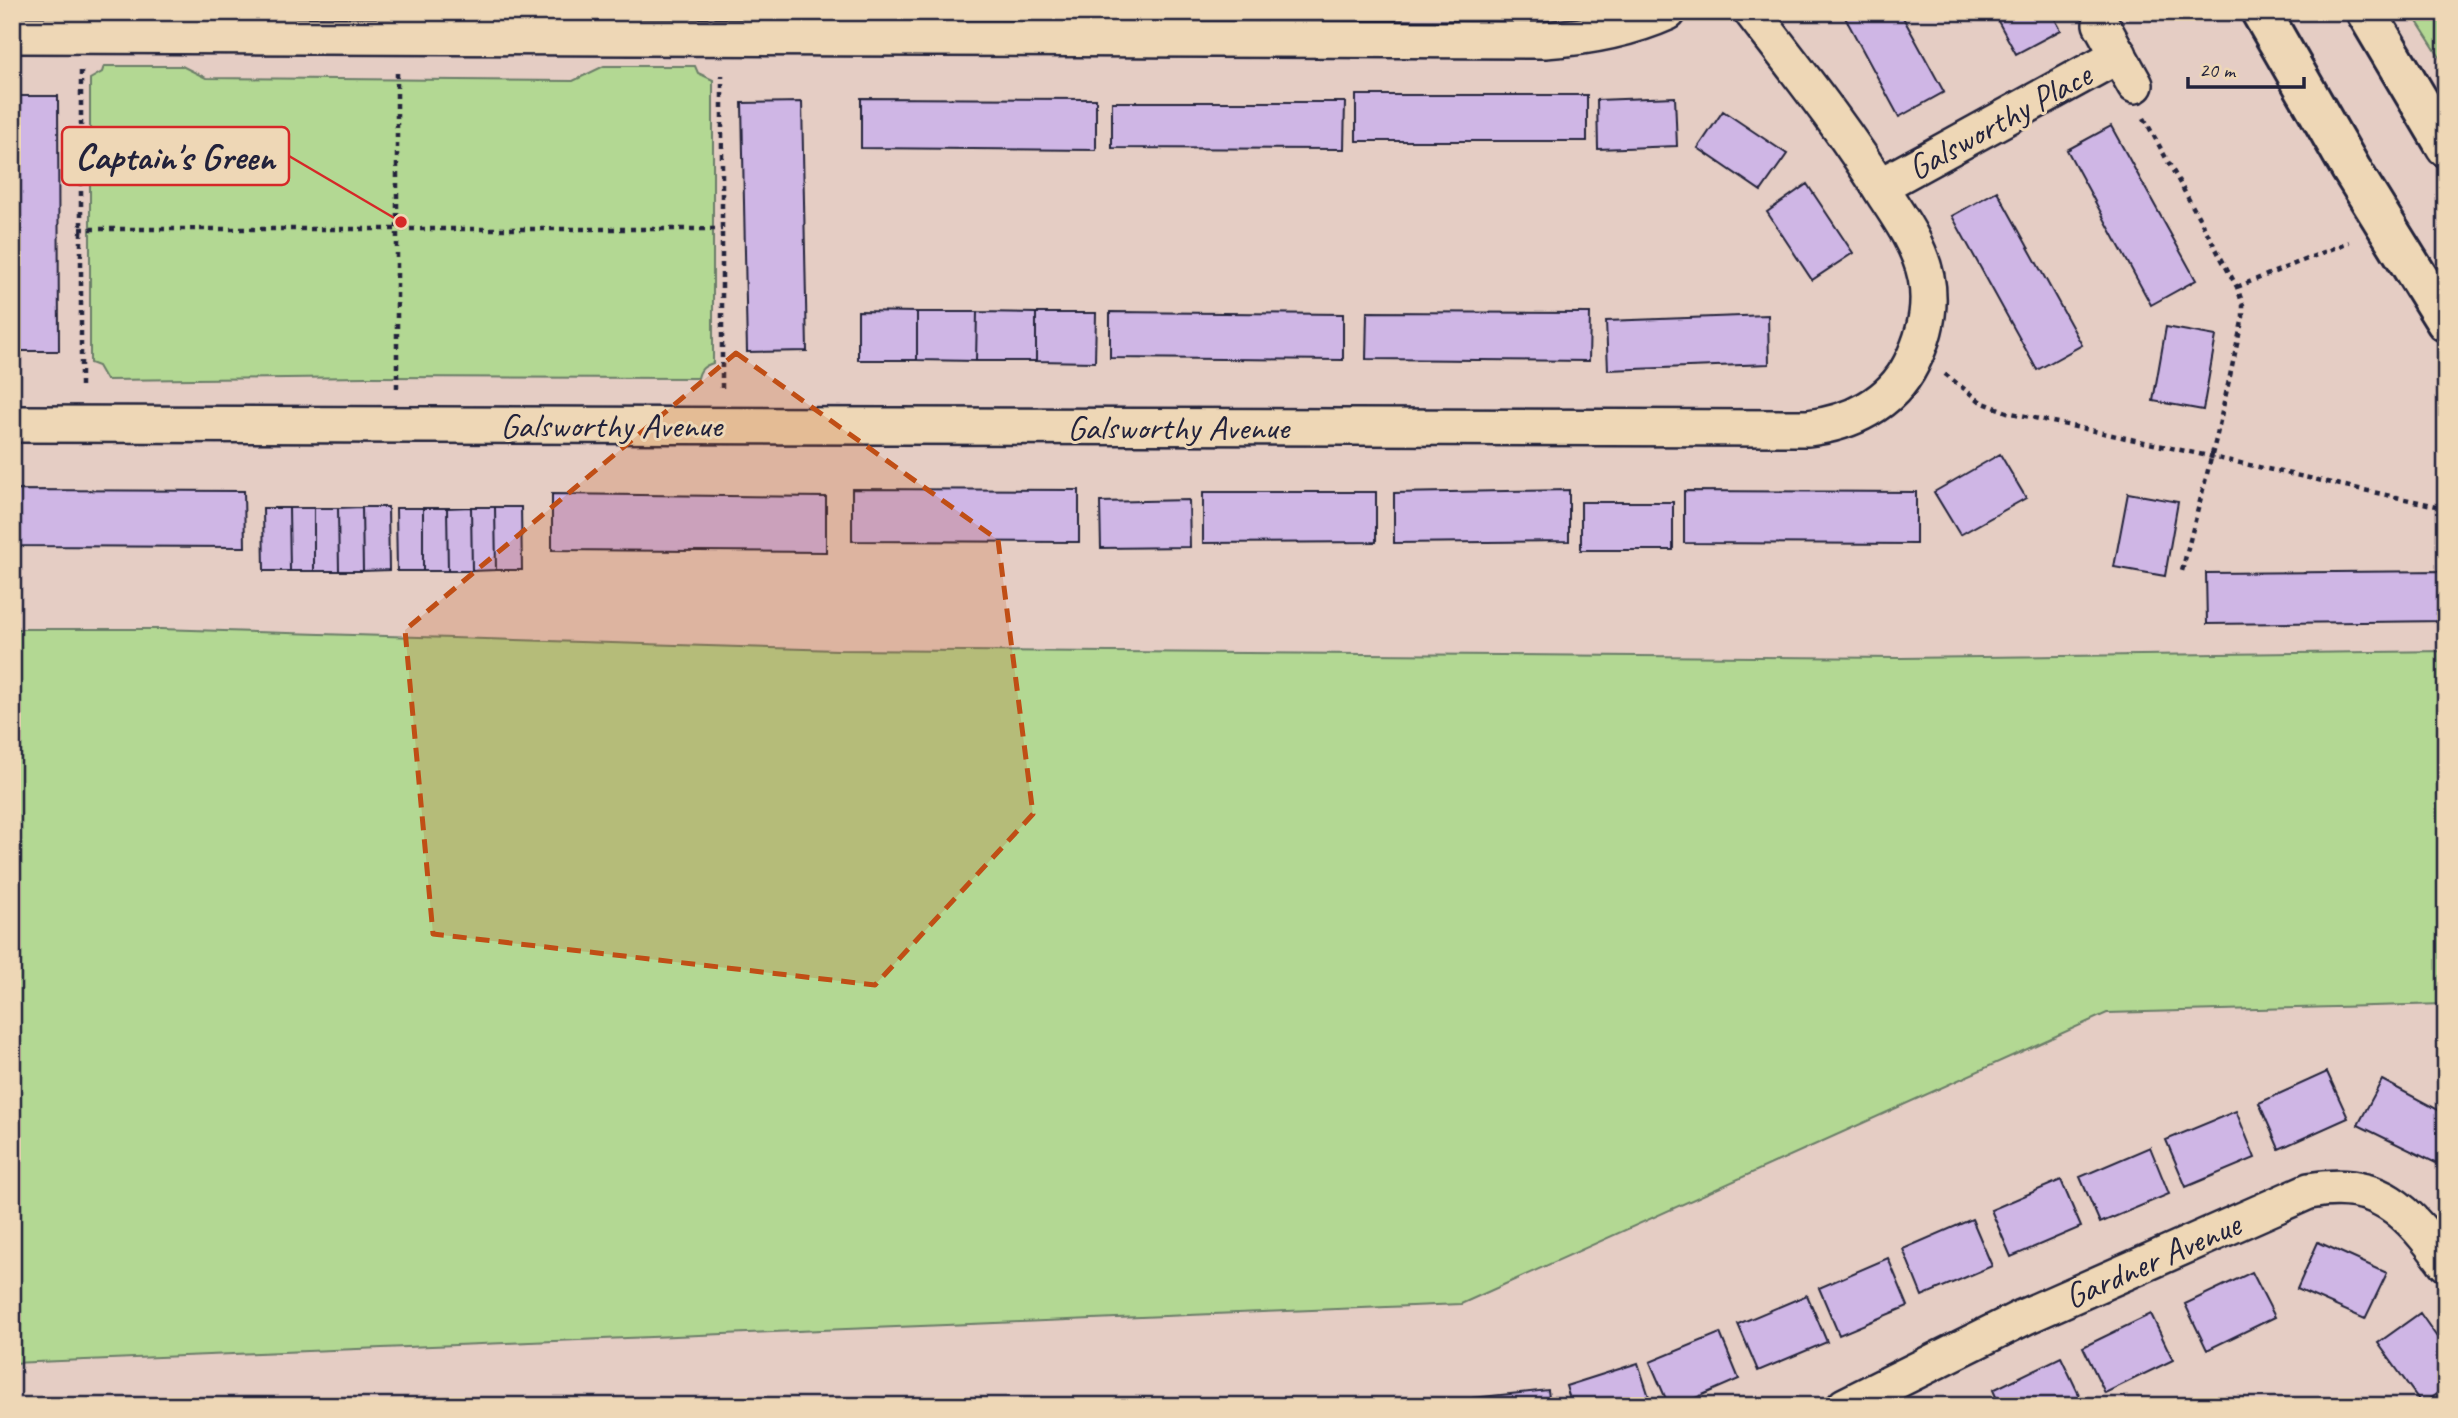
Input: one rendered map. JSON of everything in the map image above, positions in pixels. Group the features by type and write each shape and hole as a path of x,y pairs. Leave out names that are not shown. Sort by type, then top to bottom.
{"main road":[{"path":"2260,12 2351,169 2433,286 2446,321"},
{"path":"2366,12 2446,147"}],"street":[{"path":"12,35 722,36 875,24 1545,40 1612,32 1668,12"},
{"name":"Galsworthy Avenue","path":"12,424 1808,428 1832,425 1855,417 1874,405 1893,391 1908,371 1925,327 1928,301 1926,276 1905,226 1854,146 1752,12"},
{"name":"Galsworthy Place","path":"1880,186 2133,86 2101,24"},
{"name":"Gardner Avenue","path":"1846,1406 2024,1317 2309,1191 2357,1188 2388,1202 2414,1222 2446,1263"}],"path":[{"path":"81,35 82,424"},
{"path":"397,36 397,425"},
{"path":"722,36 723,426"},
{"path":"2133,86 2243,305 2243,317 2211,457 2181,575"},
{"path":"80,229 722,229"},
{"path":"2236,287 2354,240"},
{"path":"1917,352 1981,402 2007,412 2446,508"}],"highlighted area":[{"path":"736,353 998,540 1033,814 875,985 433,934 405,630"}],"green space":[{"path":"2411,12 2446,12 2446,67"},
{"path":"104,66 182,66 206,78 573,81 604,66 695,66 698,73 713,80 713,363 703,368 698,378 366,377 106,380 98,366 90,363 90,79 102,72"},
{"path":"12,629 160,629 838,650 1901,658 2446,651 2446,1004 2107,1013 1461,1304 12,1363"}],"building":[{"path":"1842,12 1900,12 1944,92 1899,117"},
{"path":"1993,12 2051,12 2061,30 2016,54"},
{"path":"1356,95 1587,95 1587,141 1356,141"},
{"path":"12,96 58,96 59,351 12,351"},
{"path":"1675,97 1677,146 1598,149 1597,100"},
{"path":"861,98 1096,99 1096,150 861,148"},
{"path":"802,102 807,351 747,352 742,103"},
{"path":"1112,102 1345,102 1344,149 1112,148"},
{"path":"1723,111 1787,154 1761,191 1698,148"},
{"path":"2111,126 2196,280 2151,305 2067,150"},
{"path":"1807,184 1853,253 1812,280 1767,212"},
{"path":"1997,191 2082,345 2037,370 1952,216"},
{"path":"858,311 917,312 917,360 858,360"},
{"path":"917,312 977,312 976,361 917,360"},
{"path":"977,312 1036,313 1036,361 976,361"},
{"path":"1110,312 1343,314 1343,360 1110,358"},
{"path":"1367,312 1590,313 1589,361 1366,359"},
{"path":"1036,313 1096,313 1095,362 1036,361"},
{"path":"1768,315 1769,364 1608,370 1606,321"},
{"path":"2166,327 2216,336 2203,410 2153,401"},
{"path":"2000,454 2026,498 1960,535 1934,492"},
{"path":"852,489 1079,490 1079,542 852,541"},
{"path":"12,490 244,491 245,547 12,546"},
{"path":"1569,490 1569,541 1394,543 1394,493"},
{"path":"1684,491 1916,492 1916,544 1684,543"},
{"path":"1203,492 1376,492 1376,542 1203,543"},
{"path":"2128,493 2178,502 2165,576 2114,567"},
{"path":"552,494 826,497 826,552 552,550"},
{"path":"1189,500 1190,547 1101,548 1100,502"},
{"path":"1581,502 1673,502 1673,550 1581,550"},
{"path":"362,507 363,571 339,571 338,508"},
{"path":"362,507 388,507 389,570 363,571"},
{"path":"471,507 472,571 448,571 447,508"},
{"path":"471,507 495,507 496,570 472,571"},
{"path":"495,507 521,507 522,570 496,570"},
{"path":"263,508 289,508 290,571 264,571"},
{"path":"289,508 314,508 314,571 290,571"},
{"path":"314,508 338,508 339,571 314,571"},
{"path":"396,508 423,508 423,571 397,571"},
{"path":"423,508 447,508 448,571 423,571"},
{"path":"2446,571 2446,621 2207,624 2206,573"},
{"path":"2327,1072 2348,1118 2279,1149 2259,1103"},
{"path":"2382,1080 2446,1114 2446,1168 2358,1125"},
{"path":"2236,1111 2255,1158 2186,1187 2166,1140"},
{"path":"2150,1147 2169,1194 2100,1223 2080,1177"},
{"path":"2061,1180 2081,1227 2011,1257 1991,1210"},
{"path":"1972,1219 1992,1266 1922,1296 1903,1249"},
{"path":"2318,1242 2387,1273 2365,1319 2297,1289"},
{"path":"1888,1258 1908,1306 1839,1335 1819,1288"},
{"path":"2252,1272 2275,1317 2207,1350 2185,1304"},
{"path":"1807,1295 1827,1342 1758,1371 1738,1324"},
{"path":"2420,1313 2446,1350 2446,1387 2422,1404 2378,1343"},
{"path":"2151,1314 2173,1360 2105,1393 2083,1347"},
{"path":"1720,1333 1739,1379 1677,1406 1669,1406 1650,1362"},
{"path":"2061,1357 2083,1403 2076,1406 2000,1406 1993,1390"},
{"path":"1638,1363 1652,1406 1572,1406 1566,1386"},
{"path":"1548,1390 1550,1406 1474,1406 1473,1398"}],"place":[{"name":"Captain's Green","path":"401,222"}]}
